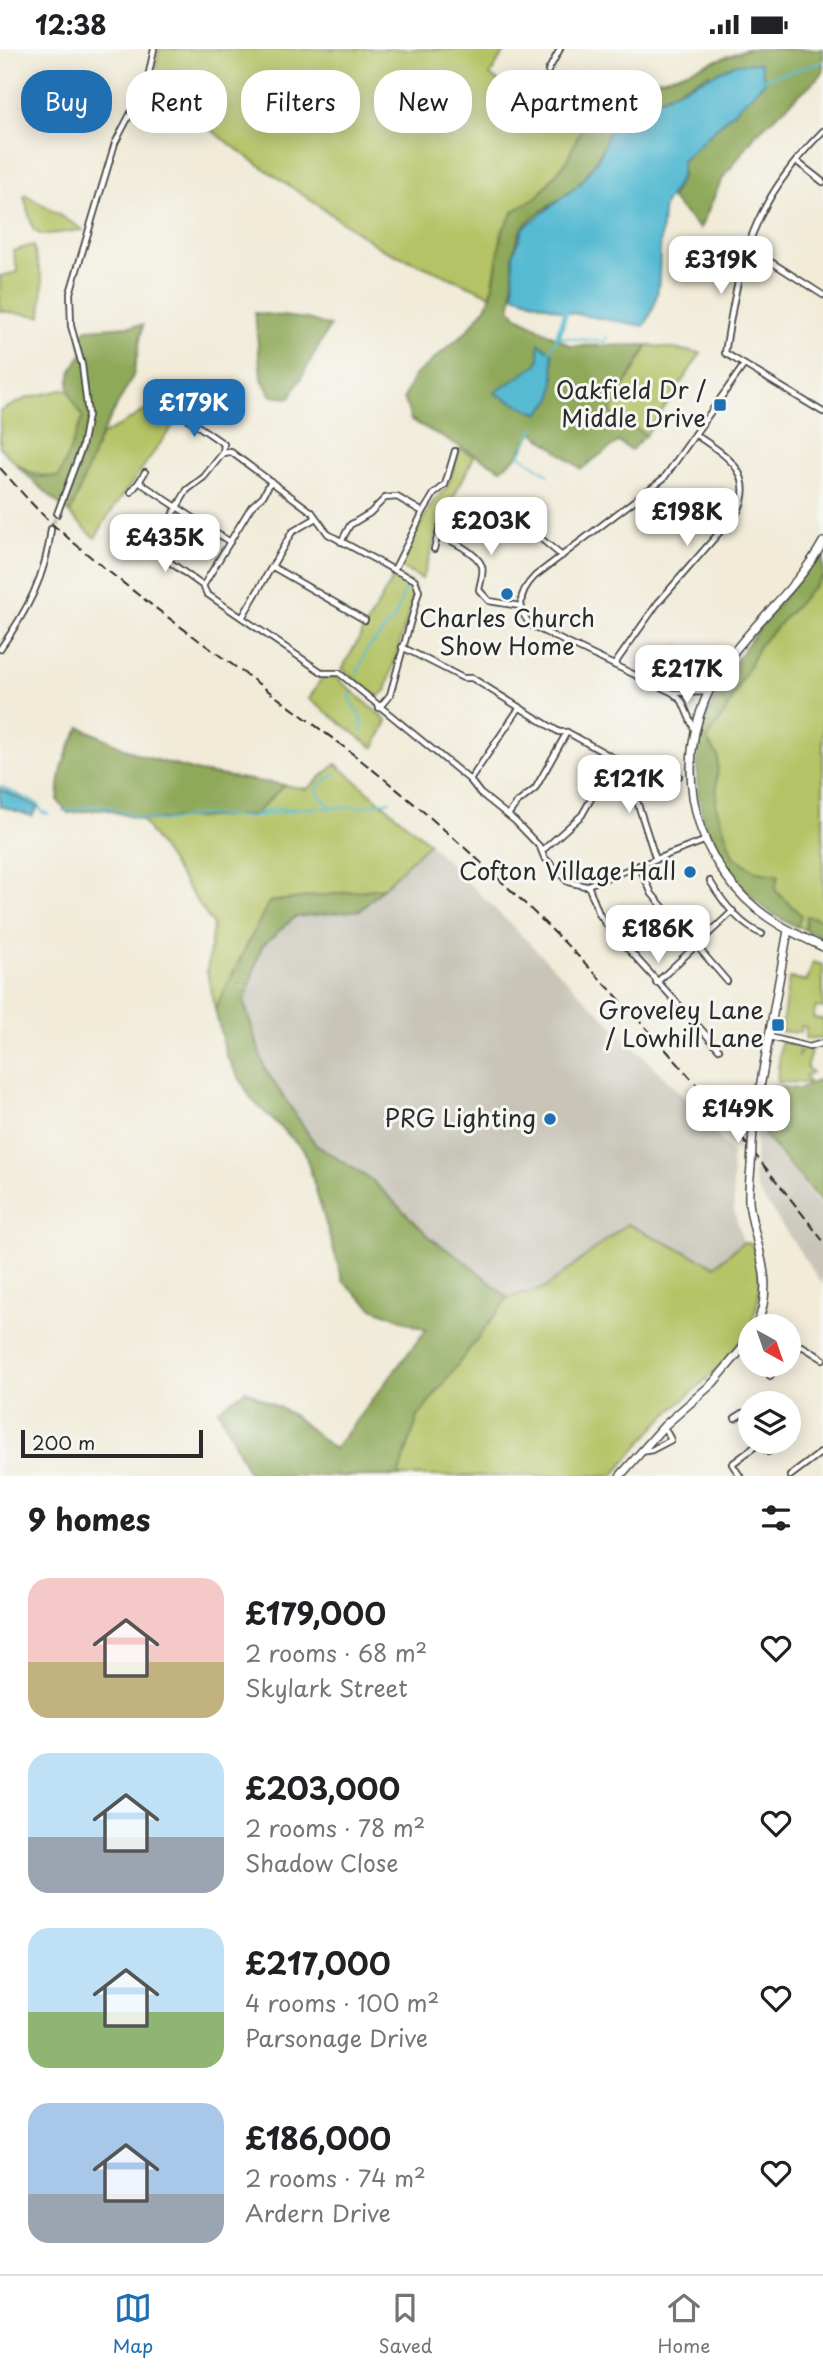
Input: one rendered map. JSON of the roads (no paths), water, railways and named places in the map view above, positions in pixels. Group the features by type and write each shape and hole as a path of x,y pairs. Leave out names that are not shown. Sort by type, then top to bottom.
{"main road":[{"path":"823,542 737,648 708,692 694,729 690,772 693,805 704,841 717,867 736,890 757,909 788,930 823,947"},
{"path":"760,1314 765,1299 766,1278 749,1208 751,1166 754,1127 788,930"},
{"path":"620,1476 664,1426 713,1383 738,1353"}],"street":[{"path":"57,514 82,447 88,415 82,365 70,319 70,293 114,143 147,82 154,49"},
{"path":"549,70 560,49"},
{"path":"823,131 796,161 766,204 746,246 736,279 725,353 823,412"},
{"path":"796,161 823,182"},
{"path":"746,246 823,295"},
{"path":"694,729 686,707 674,693 540,631 525,619 520,605 526,585 664,478 744,365"},
{"path":"185,417 224,444 223,453 204,477 187,490 156,543 156,552 203,586 207,594 323,673 339,673 470,780 480,793 508,815 543,850 544,857 568,882 581,887 588,885 704,841"},
{"path":"614,665 657,604 738,511 744,499 742,477 737,466 696,435"},
{"path":"394,570 423,512 434,494 444,485 455,451"},
{"path":"223,453 235,454 271,481 316,518 324,530 341,542 415,580 419,591 390,695 379,708"},
{"path":"131,492 145,471"},
{"path":"203,586 271,481"},
{"path":"139,482 230,542"},
{"path":"341,542 351,523 366,515 385,498 397,497 423,512"},
{"path":"243,616 292,532 316,518"},
{"path":"516,518 562,556"},
{"path":"434,548 440,527"},
{"path":"0,649 32,600 44,573 51,529"},
{"path":"438,536 449,539 482,566 479,590 489,601 520,605"},
{"path":"272,566 365,620"},
{"path":"402,647 463,678 472,678 559,732 567,732 626,767 656,860"},
{"path":"674,693 708,692"},
{"path":"686,707 688,693"},
{"path":"470,780 520,708"},
{"path":"508,815 516,804 535,789 567,732"},
{"path":"543,850 582,815 614,758"},
{"path":"631,783 646,778 679,776"},
{"path":"639,865 652,894 727,981"},
{"path":"710,881 733,911 753,930 762,934"},
{"path":"588,885 604,921 656,983 719,1049"},
{"path":"656,983 733,911"},
{"path":"769,1036 809,1047 823,1043"},
{"path":"802,1346 823,1359"},
{"path":"639,1452 652,1450 671,1440 664,1426"},
{"path":"790,1476 823,1451"},
{"path":"740,1476 732,1464 746,1454"}],"water":[{"path":"760,63 765,82 682,161 679,179 663,209 658,290 651,315 644,326 565,312 514,295 513,256 523,228 581,183 601,154 608,133 662,133 662,98 736,64"},
{"path":"539,343 552,353 554,381 553,397 539,414 494,393 535,366 539,360"},
{"path":"0,789 38,807 32,816 0,806"}],"waterway":[{"path":"764,79 823,62"},
{"path":"558,337 565,312"},
{"path":"549,352 558,337 605,342 607,337"},
{"path":"535,427 520,455 549,475"},
{"path":"357,674 366,651 395,618 405,588"},
{"path":"351,693 350,700 361,718 362,732"},
{"path":"331,807 316,791 321,782 337,773"},
{"path":"0,786 38,804 42,812 48,814"},
{"path":"63,811 101,805 140,818 167,821 201,815 250,817 272,809 359,807 390,801"},
{"path":"257,816 296,810"}],"tunnel":[{"path":"51,529 57,514"}],"railway":[{"path":"0,468 43,515 95,560 358,758 486,867 547,925 663,1046 823,1241"}],"place":[{"name":"Oakfield Dr / Middle Drive","path":"720,405"},
{"name":"Charles Church Show Home","path":"507,594"},
{"name":"Cofton Village Hall","path":"690,872"},
{"name":"Groveley Lane / Lowhill Lane","path":"778,1025"},
{"name":"PRG Lighting","path":"550,1119"}]}
